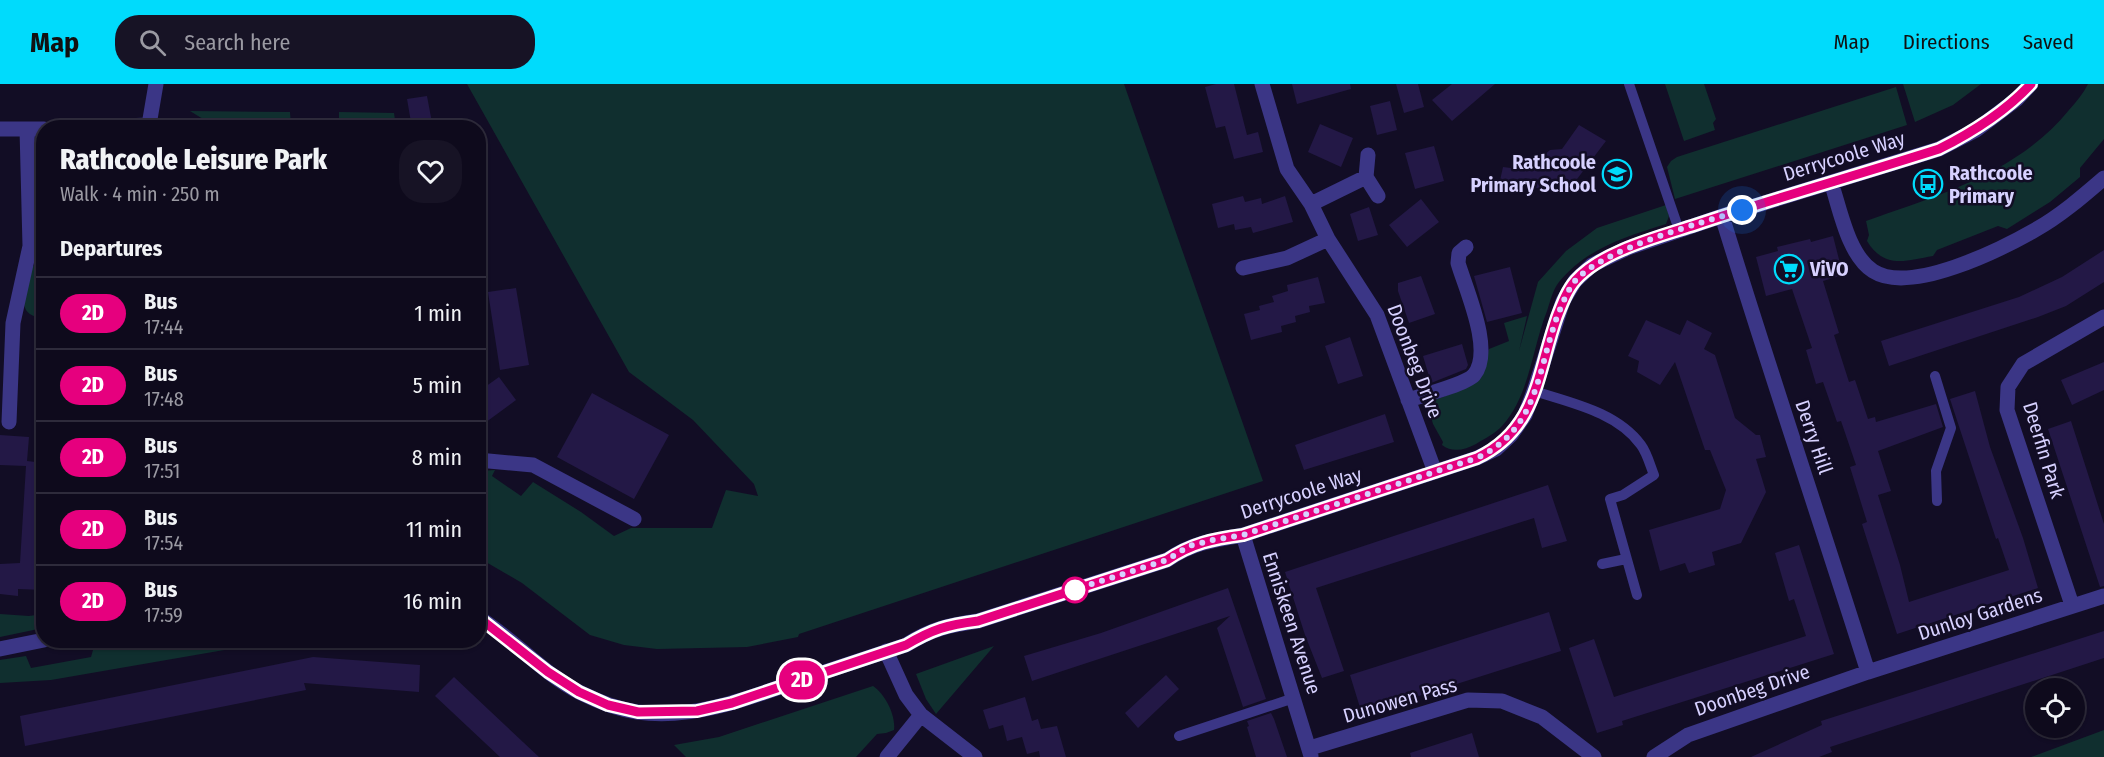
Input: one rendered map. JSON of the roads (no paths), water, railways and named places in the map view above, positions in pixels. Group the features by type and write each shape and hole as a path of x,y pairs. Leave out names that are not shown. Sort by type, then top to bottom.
{"street":[{"path":"156,84 157,120"},
{"name":"Doonbeg Drive","path":"1262,84 1287,169 1311,204 1328,239 1377,315 1435,472"},
{"name":"Derrycoole Way","path":"486,623 548,672 579,692 608,705 638,712 697,711 732,703 906,645 928,631 978,621 1167,560 1189,546 1243,535 1477,458 1496,449 1511,435 1525,415 1563,301 1575,281 1593,266 1628,248 1679,230 1939,149 1976,130 2018,99 2031,84"},
{"path":"0,129 36,129"},
{"path":"9,422 13,323 30,246 27,129"},
{"path":"1368,155 1366,177 1378,196"},
{"path":"1311,204 1366,177"},
{"path":"1831,182 1855,252 1873,271 1898,279 1934,274 1991,253 2036,230 2076,202 2104,178"},
{"name":"Derry Hill","path":"1722,216 1868,672"},
{"path":"1243,268 1287,258 1328,239"},
{"path":"1408,400 1474,376 1479,364 1482,351 1481,338 1458,263 1459,253 1466,246"},
{"name":"Deerfin Park","path":"2072,605 2007,410 2008,387 2023,364 2104,317"},
{"path":"486,461 532,465 634,519"},
{"name":"Enniskeen Avenue","path":"1243,535 1311,753"},
{"name":"Dunloy Gardens","path":"1868,672 2104,596"},
{"path":"0,649 36,642"},
{"path":"886,651 906,695 921,715 975,757"},
{"name":"Doonbeg Drive","path":"1654,757 1688,735 1868,672"},
{"name":"Dunowen Pass","path":"1311,753 1468,700 1502,700 1542,717 1594,757"},
{"path":"886,757 921,715"}],"lane":[{"path":"1629,84 1679,230"},
{"path":"1935,376 1951,428 1936,471 1937,501"},
{"path":"1534,392 1570,402 1611,419 1624,427 1642,446 1654,475 1623,495 1610,499 1637,595"},
{"path":"1602,564 1626,559"},
{"path":"1179,736 1294,698"}],"place":[{"name":"Rathcoole Primary School","path":"1617,174"},
{"name":"Rathcoole Primary","path":"1928,184"},
{"name":"ViVO","path":"1789,269"}]}
